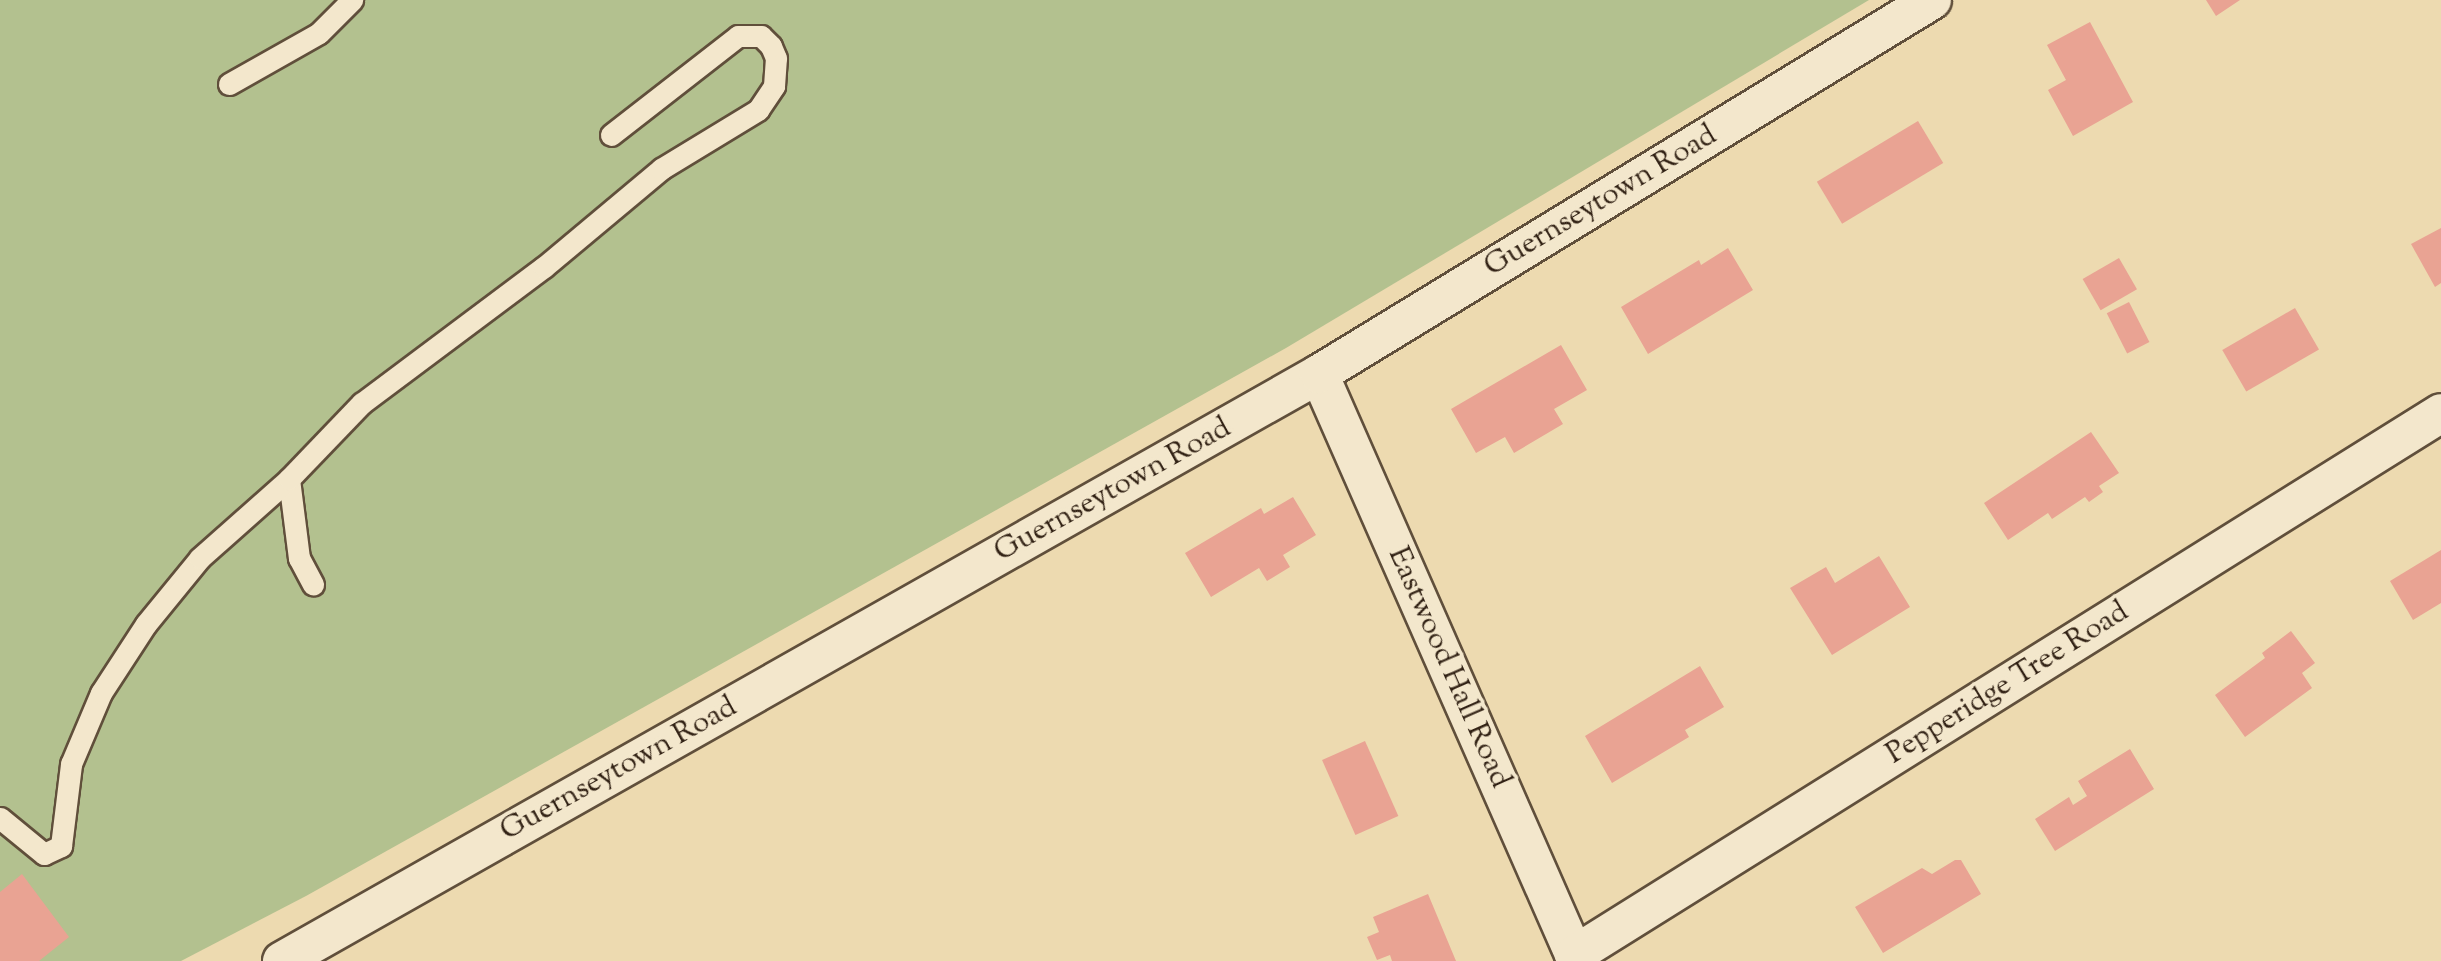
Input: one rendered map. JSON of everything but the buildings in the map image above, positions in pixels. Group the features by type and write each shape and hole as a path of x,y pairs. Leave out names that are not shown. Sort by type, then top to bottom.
{"street":[{"name":"Guernseytown Road","path":"282,961 1318,374 1932,0"},
{"name":"Eastwood Hall Road","path":"1318,374 1576,958"},
{"name":"Pepperidge Tree Road","path":"1576,958 2441,413"}],"lane":[{"path":"229,84 319,33 352,0"},
{"path":"0,818 44,853 61,846 71,764 101,693 122,658 201,558 289,479 362,403 544,267 661,169 758,110 775,86 776,65 771,46 761,36 738,36 611,135"},
{"path":"289,479 299,558 313,584"}],"green space":[{"path":"0,0 1869,0 1286,348 306,896 181,961 0,961"}]}
